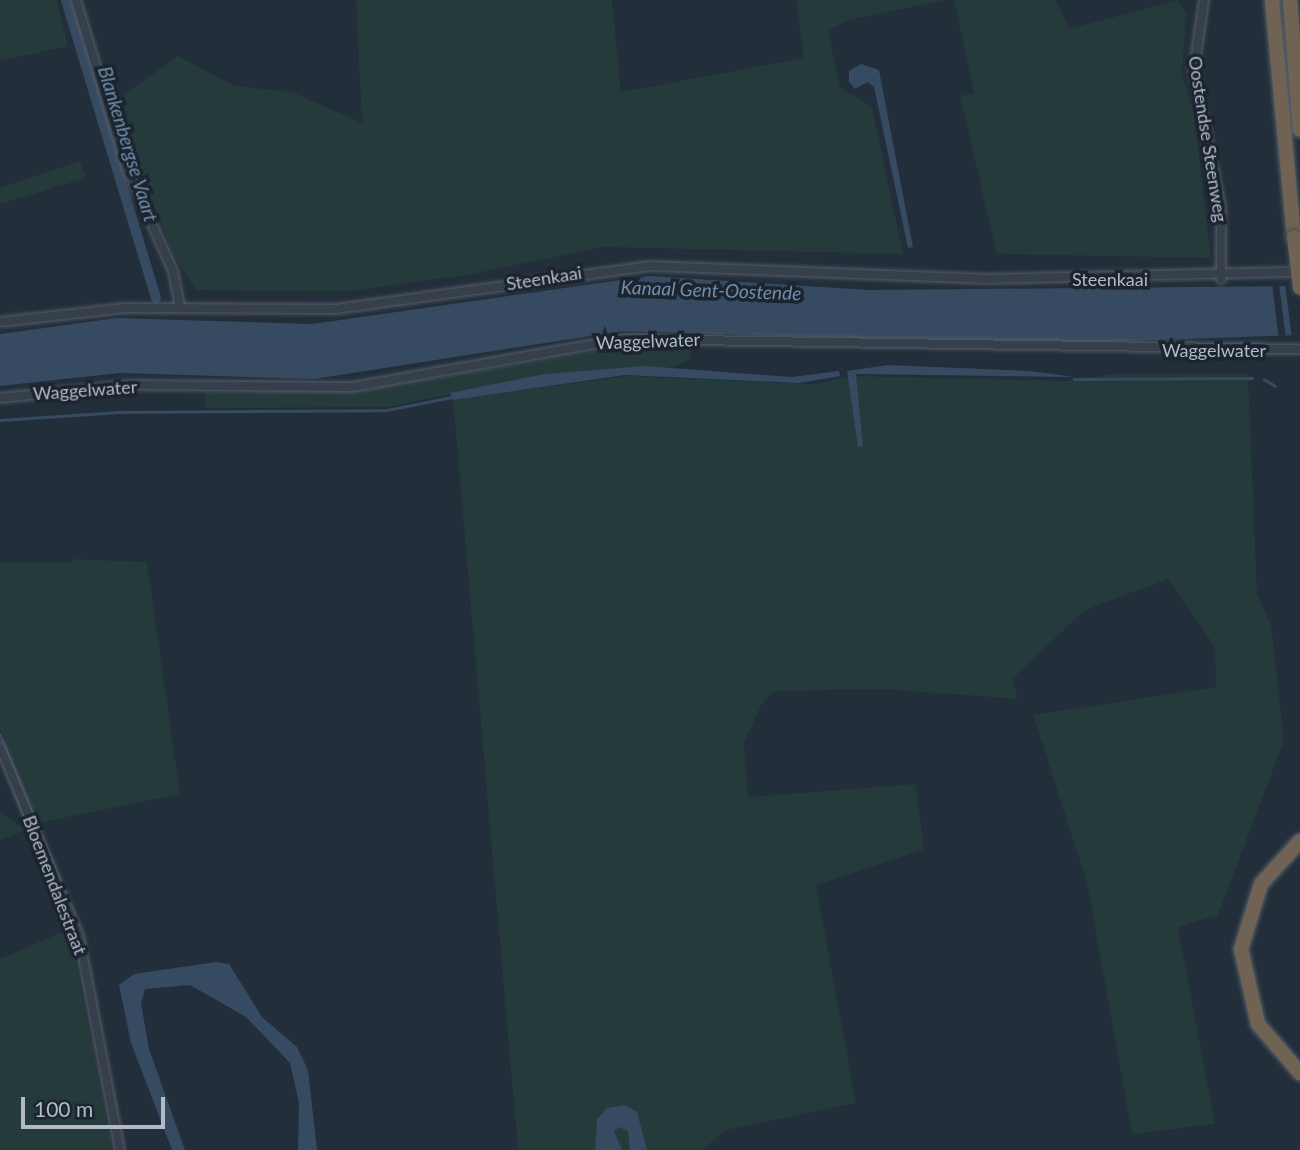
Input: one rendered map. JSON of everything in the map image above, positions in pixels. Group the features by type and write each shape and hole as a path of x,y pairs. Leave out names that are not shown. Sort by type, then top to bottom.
{"highway":[{"path":"1272,0 1300,288"},
{"path":"1290,0 1300,130"},
{"path":"1300,841 1261,884 1241,949 1258,1024 1300,1073"}],"street":[{"path":"76,0 127,169 173,271 180,308"},
{"name":"Oostendse Steenweg","path":"1204,0 1194,69 1221,208 1221,278"},
{"name":"Steenkaai","path":"0,323 180,308 346,308 574,272 650,266 984,279 1221,278 1300,272"},
{"name":"Waggelwater","path":"0,398 130,385 352,387 623,339 1300,349"},
{"name":"Bloemendalestraat","path":"0,747 79,936 120,1150"}],"green space":[{"path":"0,0 57,0 68,46 0,61"},
{"path":"356,0 612,0 621,92 804,58 796,0 946,0 849,20 828,31 840,87 872,107 903,254 604,247 467,275 348,291 196,290 173,254 114,102 178,56 235,86 292,92 362,123"},
{"path":"954,0 1056,0 1069,29 1178,0 1186,14 1182,74 1194,115 1211,258 997,254 960,96 974,93"},
{"path":"80,161 86,178 0,204 0,188"},
{"path":"634,345 691,347 690,359 675,367 544,374 388,407 205,408 206,392 364,390"},
{"path":"1113,374 1248,374 1257,594 1271,625 1284,740 1218,915 1178,927 1215,1124 1132,1134 1087,882 1033,715 1216,687 1215,647 1168,579 1085,610 1012,679 1018,699 883,689 774,691 762,704 744,742 748,797 916,784 924,849 816,885 856,1103 726,1130 702,1150 518,1150 453,400 626,376 813,384 852,376 1070,381"},
{"path":"72,559 147,562 180,794 38,823 0,729 0,562 72,563"},
{"path":"0,812 26,830 0,840"},
{"path":"69,929 112,1150 0,1150 0,959"}],"water":[{"path":"861,64 879,70 913,247 908,248 874,87 868,82 855,89 849,82 849,71"},
{"name":"Kanaal Gent-Oostende","path":"649,276 869,290 1300,286 1300,335 1045,344 623,331 314,379 120,373 0,386 0,334 117,318 312,324"},
{"path":"888,365 1030,371 1074,377 856,374 863,446 858,447 847,371"},
{"path":"644,366 792,377 839,371 840,376 799,383 625,375 453,400 450,393 544,374"},
{"path":"216,962 229,964 262,1017 297,1047 308,1070 317,1150 298,1150 299,1103 290,1063 246,1017 190,985 145,989 141,1003 149,1049 185,1150 172,1150 131,1043 119,985 134,974"},
{"path":"624,1105 637,1112 647,1150 630,1150 628,1131 619,1127 614,1131 622,1150 595,1150 597,1119 607,1108"}],"pier":[{"path":"1300,282 1300,339 1292,339 1285,283"},
{"path":"1272,284 1279,284 1286,339 1279,340"}],"waterway":[{"name":"Blankenbergse Vaart","path":"66,0 156,298"},
{"path":"1074,379 1252,378"},
{"path":"1264,379 1275,386"},
{"path":"0,420 119,412 387,410 452,397"},
{"path":"0,734 66,895"},
{"path":"13,787 39,856"}]}
